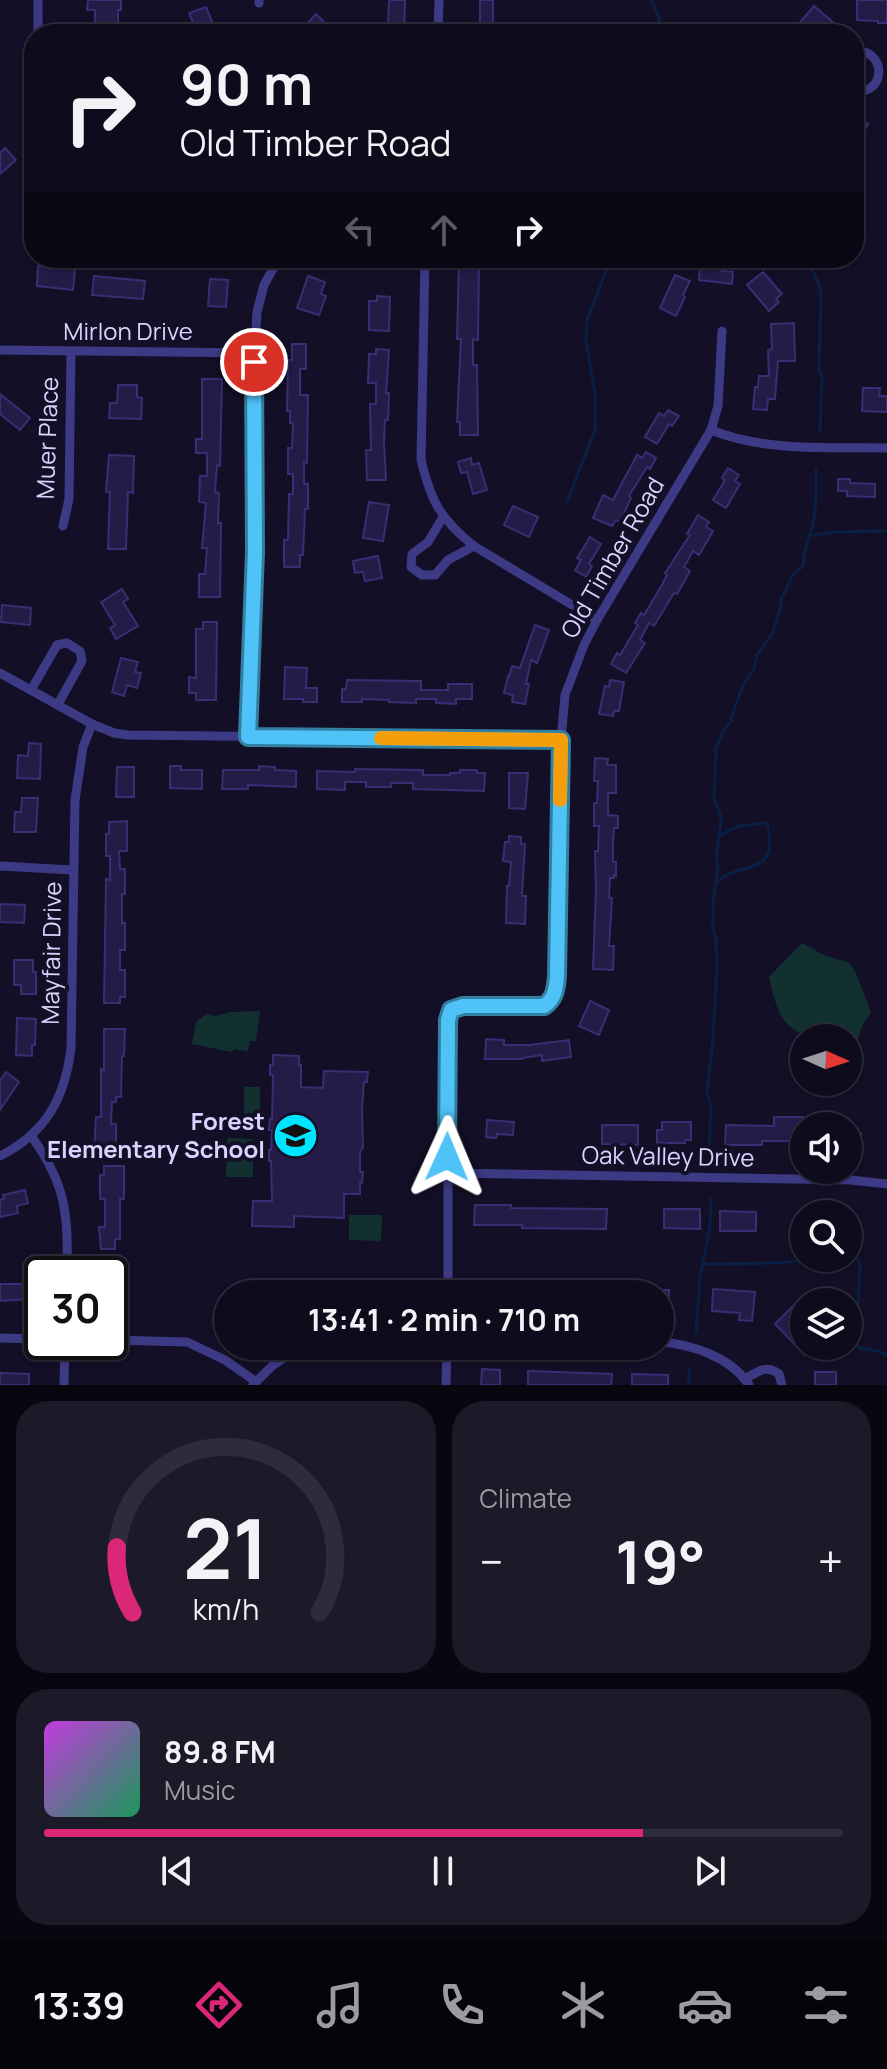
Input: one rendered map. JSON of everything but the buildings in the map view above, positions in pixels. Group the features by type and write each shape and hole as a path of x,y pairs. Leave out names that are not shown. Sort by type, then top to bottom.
{"street":[{"path":"38,0 38,24"},
{"path":"438,24 439,0"},
{"path":"864,52 874,56 884,67 875,86 864,92"},
{"path":"248,737 255,552 257,312 264,285 273,268"},
{"path":"425,268 421,460 427,484 443,517 474,546 597,620"},
{"name":"Old Timber Road","path":"448,1280 448,1020 451,1010 463,1006 544,1006 555,992 561,740 565,695 597,620 711,430 718,406 722,331"},
{"name":"Mirlon Drive","path":"0,350 255,353"},
{"name":"Muer Place","path":"63,526 69,499 71,352"},
{"path":"711,430 730,438 776,445 887,448"},
{"path":"443,517 428,542 412,554 411,567 422,575 435,575 448,560 474,546"},
{"path":"31,690 57,645 67,643 80,651 82,661 58,704"},
{"path":"0,673 92,724 128,735 561,740"},
{"name":"Mayfair Drive","path":"0,1156 32,1137 55,1105 69,1068 75,800 83,747 92,724"},
{"path":"0,866 73,870"},
{"path":"32,1137 48,1160 62,1195 67,1256"},
{"name":"Oak Valley Drive","path":"447,1173 851,1180 887,1184"},
{"path":"0,1338 24,1339"},
{"path":"128,1340 187,1342 225,1360 254,1383 281,1360"},
{"path":"674,1344 726,1362 747,1382 761,1369 767,1369 779,1374 782,1385"},
{"path":"64,1385 65,1360"},
{"path":"446,1385 447,1360"}],"green space":[{"path":"802,943 826,956 848,962 855,971 871,1012 862,1026 790,1026 779,1010 769,977"},
{"path":"260,1011 256,1041 250,1041 248,1051 234,1049 232,1052 192,1044 196,1022 207,1014 215,1016"},
{"path":"244,1087 260,1087 260,1132 244,1132"},
{"path":"227,1138 253,1139 253,1177 226,1177"},
{"path":"349,1215 382,1215 381,1241 349,1240"}],"waterway":[{"path":"651,0 660,24"},
{"path":"567,502 595,430 595,395 586,341 587,320 609,268"},
{"path":"810,268 820,288 821,298 820,431"},
{"path":"711,1163 711,1108 707,1090 717,966 713,905 721,822 714,798 716,748 731,721 743,686 754,669 757,655 773,632 781,598 789,581 803,566 815,513 816,469"},
{"path":"809,536 887,531"},
{"path":"715,884 725,876 763,860 770,841 767,823 739,826 720,835"},
{"path":"696,1332 711,1199"},
{"path":"702,1264 790,1262"},
{"path":"860,1272 856,1343 859,1348 887,1355"},
{"path":"688,1385 690,1369"}],"slow traffic":[{"path":"381,738 561,740 560,800"}],"place":[{"name":"Forest Elementary School","path":"296,1136"}],"route":[{"path":"254,362 255,552 248,737 561,740 555,992 544,1006 463,1006 451,1010 448,1020 447,1157"}]}
